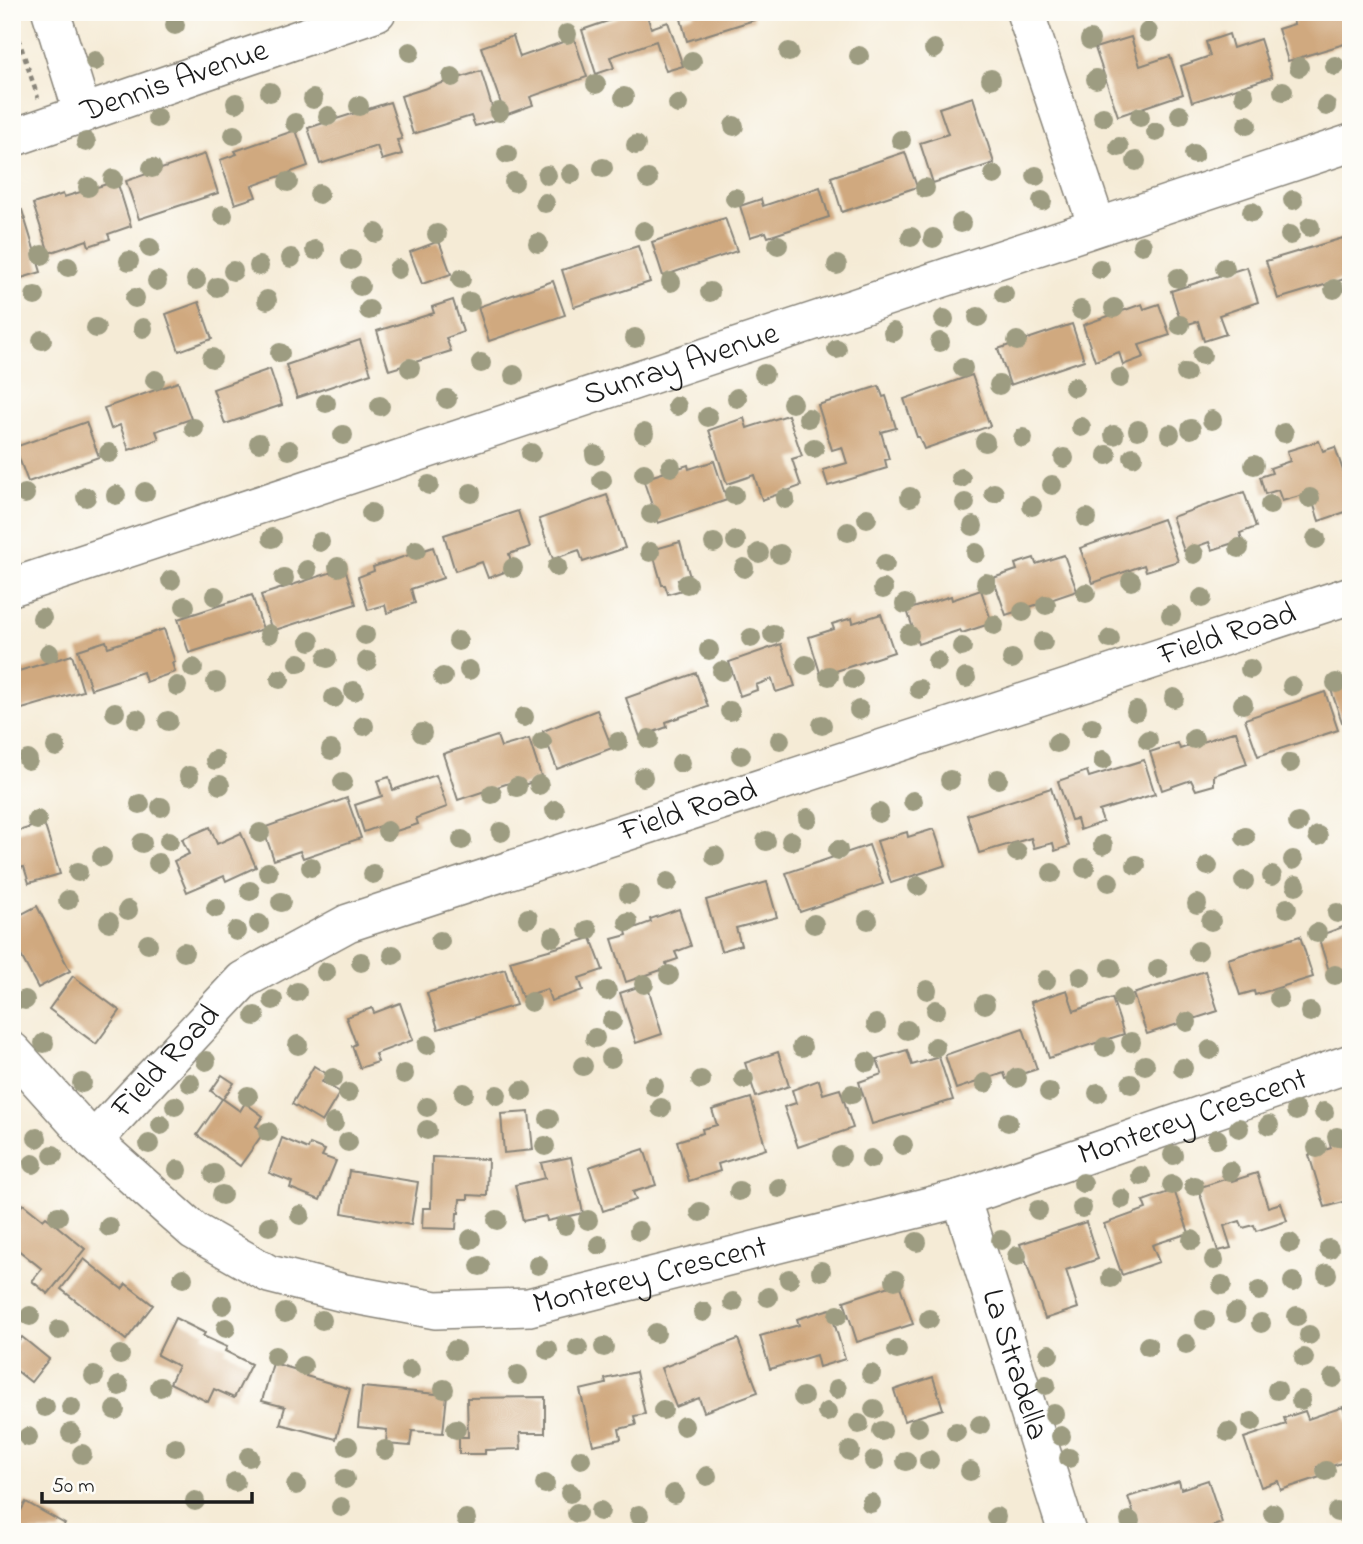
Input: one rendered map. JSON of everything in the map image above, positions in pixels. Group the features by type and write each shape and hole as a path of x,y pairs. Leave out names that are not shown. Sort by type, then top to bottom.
{"street":[{"path":"51,12 83,114"},
{"name":"Dennis Avenue","path":"12,138 377,12"},
{"path":"1025,12 1097,226"},
{"name":"Sunray Avenue","path":"12,587 1351,142"},
{"name":"Field Road","path":"93,1141 243,980 348,923 1351,595"},
{"name":"Monterey Crescent","path":"12,1051 93,1141 194,1231 269,1274 344,1293 436,1310 529,1307 961,1198 1351,1063"},
{"name":"La Stradella","path":"961,1198 1067,1532"}],"path":[{"path":"12,19 39,99"}],"building":[{"path":"634,12 646,12 651,28 668,22 683,66 666,71 656,41 610,57 614,68 596,74 582,30"},
{"path":"694,12 752,12 754,20 687,41 681,19 695,14"},
{"path":"1291,12 1313,12 1314,17 1330,12 1345,12 1351,30 1351,42 1288,61 1278,29 1294,24"},
{"path":"1229,34 1233,48 1260,39 1272,77 1192,102 1181,66 1210,56 1206,42"},
{"path":"513,36 520,57 574,38 587,77 530,97 533,105 505,115 481,47"},
{"path":"1131,37 1140,66 1170,56 1183,94 1118,116 1095,48"},
{"path":"481,71 496,120 475,126 471,116 413,134 401,96"},
{"path":"973,97 994,163 933,183 920,143 948,134 939,108"},
{"path":"390,102 402,139 397,140 402,154 382,160 377,146 320,164 308,128"},
{"path":"296,130 308,166 252,186 256,197 235,204 220,160 237,154 235,151"},
{"path":"905,152 917,187 842,212 831,177"},
{"path":"205,154 218,193 139,219 126,181"},
{"path":"117,181 131,226 108,234 110,239 89,246 87,240 49,253 33,204"},
{"path":"820,187 829,217 768,237 766,232 750,237 740,206 761,199 763,206"},
{"path":"22,210 41,272 12,281 12,213"},
{"path":"725,218 737,251 663,276 652,242"},
{"path":"1343,238 1351,263 1351,277 1278,299 1266,261"},
{"path":"439,241 451,274 422,284 410,252"},
{"path":"638,246 650,282 574,307 562,270"},
{"path":"1247,267 1258,302 1219,315 1226,334 1204,341 1198,321 1182,326 1171,291"},
{"path":"553,281 565,315 489,341 478,307"},
{"path":"453,300 463,332 446,338 451,351 389,370 377,331 434,313 432,307"},
{"path":"199,302 212,339 179,351 166,314"},
{"path":"1142,304 1144,309 1159,304 1170,335 1139,345 1144,357 1123,365 1119,352 1095,361 1083,325"},
{"path":"1072,324 1084,360 1010,385 998,349"},
{"path":"360,340 371,373 297,398 286,365"},
{"path":"270,369 282,405 225,424 213,389"},
{"path":"972,375 990,426 924,449 904,399"},
{"path":"178,382 191,419 156,431 159,439 129,450 120,425 111,429 104,408"},
{"path":"879,386 883,397 886,396 896,428 881,432 889,459 885,460 887,468 828,486 823,470 847,463 842,447 832,450 818,405"},
{"path":"788,415 802,456 792,459 801,486 762,500 754,475 727,484 709,430 744,418 747,428"},
{"path":"86,422 99,457 28,482 15,447"},
{"path":"1319,441 1323,451 1335,447 1351,494 1351,510 1319,521 1310,493 1282,501 1278,490 1265,494 1260,477 1272,473 1270,468 1290,461 1287,451"},
{"path":"714,461 727,500 658,523 643,479 688,465 689,469"},
{"path":"1244,492 1256,527 1240,533 1242,540 1212,550 1209,542 1184,551 1172,517"},
{"path":"607,495 625,548 583,562 579,550 553,559 539,519"},
{"path":"518,511 530,547 509,554 513,569 488,578 482,562 455,571 444,535"},
{"path":"1163,519 1178,561 1146,571 1144,565 1093,583 1080,548"},
{"path":"680,542 690,577 678,580 682,590 668,594 665,585 662,585 652,550"},
{"path":"433,547 443,578 411,589 415,603 387,613 385,605 368,610 358,577 374,571 373,567"},
{"path":"1064,555 1077,591 1006,615 993,578 1017,570 1015,564 1034,558 1036,564"},
{"path":"345,568 356,604 272,631 261,595"},
{"path":"981,590 992,623 918,644 907,610"},
{"path":"252,595 263,629 189,653 178,619"},
{"path":"881,614 894,652 821,676 809,637 834,629 832,624 852,618 853,623"},
{"path":"164,629 175,662 172,663 175,672 146,682 143,672 91,689 78,650 106,641 108,647"},
{"path":"781,644 795,686 776,692 772,679 756,685 757,690 740,696 729,662"},
{"path":"72,655 83,691 12,712 12,673"},
{"path":"696,673 708,707 666,722 667,727 640,737 626,698"},
{"path":"1351,680 1351,719 1342,722 1330,687"},
{"path":"1325,692 1338,730 1258,756 1245,719"},
{"path":"597,710 612,748 557,769 543,731"},
{"path":"1236,731 1247,764 1214,775 1214,785 1196,790 1191,780 1162,790 1150,752 1178,743 1180,749"},
{"path":"497,736 501,747 529,739 542,779 511,789 509,783 458,800 443,754"},
{"path":"1144,760 1155,794 1099,811 1103,822 1080,830 1077,819 1071,820 1058,781 1087,771 1089,777"},
{"path":"436,775 447,807 416,818 418,824 393,832 389,823 364,832 355,805 382,796 377,781 389,777 393,790"},
{"path":"1051,788 1069,846 1055,851 1053,843 1034,848 1031,838 979,853 967,815"},
{"path":"347,798 361,838 303,858 300,851 274,860 263,828"},
{"path":"44,823 60,874 29,883 24,867 19,868 17,860 12,861 12,833"},
{"path":"210,827 217,844 241,833 256,867 226,881 224,876 187,892 174,861 189,854 182,839"},
{"path":"934,829 946,865 891,883 877,841 907,832 908,837"},
{"path":"869,845 883,884 800,912 786,873"},
{"path":"767,882 777,917 736,928 741,945 721,951 706,900"},
{"path":"37,906 70,971 38,988 19,952 16,954 12,948 12,919"},
{"path":"679,909 691,946 675,952 678,959 666,963 667,968 626,982 612,939 627,935 626,931 651,922 650,919"},
{"path":"1351,924 1351,967 1330,974 1318,936"},
{"path":"1300,936 1313,977 1255,995 1254,991 1240,995 1228,959"},
{"path":"591,938 603,970 579,978 583,990 551,1001 547,989 522,997 510,961"},
{"path":"505,969 516,1005 438,1029 427,993"},
{"path":"1205,971 1218,1011 1147,1034 1133,994"},
{"path":"73,976 120,1011 96,1044 49,1009"},
{"path":"647,984 662,1034 636,1043 620,993"},
{"path":"1067,990 1074,1011 1112,998 1124,1034 1049,1058 1031,1002"},
{"path":"400,1003 413,1040 375,1054 378,1062 360,1068 352,1046 356,1044 346,1017 372,1008 374,1013"},
{"path":"1023,1028 1037,1069 1006,1079 1004,1073 956,1089 945,1055"},
{"path":"907,1050 912,1065 939,1057 953,1100 872,1124 859,1082 882,1074 877,1059"},
{"path":"778,1052 789,1086 756,1097 745,1063"},
{"path":"314,1066 327,1074 322,1082 340,1092 322,1122 292,1104"},
{"path":"222,1075 234,1083 223,1099 240,1111 245,1103 263,1116 256,1126 264,1132 240,1166 197,1135 222,1099 211,1091"},
{"path":"819,1080 823,1094 840,1089 853,1128 798,1147 784,1107 796,1103 792,1090"},
{"path":"751,1098 766,1149 718,1164 720,1171 689,1181 677,1141 703,1133 702,1129 717,1125 712,1110"},
{"path":"529,1112 533,1150 504,1153 501,1114"},
{"path":"1351,1134 1351,1200 1325,1207 1309,1155 1331,1148 1329,1141"},
{"path":"282,1138 308,1149 310,1144 325,1150 322,1156 336,1161 320,1200 290,1188 292,1182 269,1173"},
{"path":"644,1149 656,1185 633,1192 636,1200 603,1211 589,1167"},
{"path":"432,1157 488,1159 487,1196 468,1195 468,1199 460,1199 456,1229 422,1228 423,1208 431,1208"},
{"path":"571,1157 583,1213 547,1221 546,1216 523,1221 515,1185 545,1178 541,1163"},
{"path":"349,1171 418,1182 411,1225 342,1213"},
{"path":"1257,1173 1268,1207 1281,1203 1287,1221 1256,1231 1254,1225 1243,1228 1240,1221 1224,1226 1231,1248 1218,1251 1198,1188 1231,1177 1232,1181"},
{"path":"1174,1190 1189,1233 1152,1245 1159,1262 1122,1275 1104,1224 1146,1209 1143,1201"},
{"path":"23,1204 43,1220 46,1217 85,1249 48,1294 32,1281 42,1269 12,1245 12,1217"},
{"path":"1086,1222 1098,1259 1066,1270 1078,1308 1045,1319 1020,1244"},
{"path":"84,1259 122,1289 126,1284 153,1305 126,1340 61,1289"},
{"path":"899,1283 913,1324 857,1342 844,1301"},
{"path":"830,1309 845,1359 819,1367 816,1355 770,1369 760,1336 799,1325 797,1319"},
{"path":"175,1318 205,1333 203,1336 227,1347 225,1351 251,1364 234,1398 214,1389 208,1402 170,1383 178,1366 157,1355"},
{"path":"22,1337 49,1359 31,1382 12,1367 12,1349"},
{"path":"738,1339 758,1392 704,1412 699,1398 676,1407 661,1368"},
{"path":"273,1363 350,1389 336,1439 280,1424 285,1407 262,1401"},
{"path":"636,1372 645,1414 634,1416 636,1425 619,1429 621,1439 593,1445 580,1390 606,1384 605,1379"},
{"path":"933,1377 943,1409 904,1421 894,1390"},
{"path":"362,1387 447,1395 443,1433 412,1431 410,1446 386,1444 387,1430 358,1427"},
{"path":"545,1397 545,1433 520,1433 521,1449 459,1454 459,1437 468,1437 467,1398"},
{"path":"1343,1407 1351,1430 1351,1460 1329,1467 1328,1464 1317,1467 1320,1477 1281,1490 1278,1481 1261,1487 1244,1438 1286,1424 1284,1418 1305,1411 1308,1419"},
{"path":"1208,1480 1222,1523 1196,1532 1140,1532 1128,1497 1179,1481 1181,1489"},
{"path":"26,1502 65,1524 60,1532 12,1532 12,1521 14,1522"}]}
